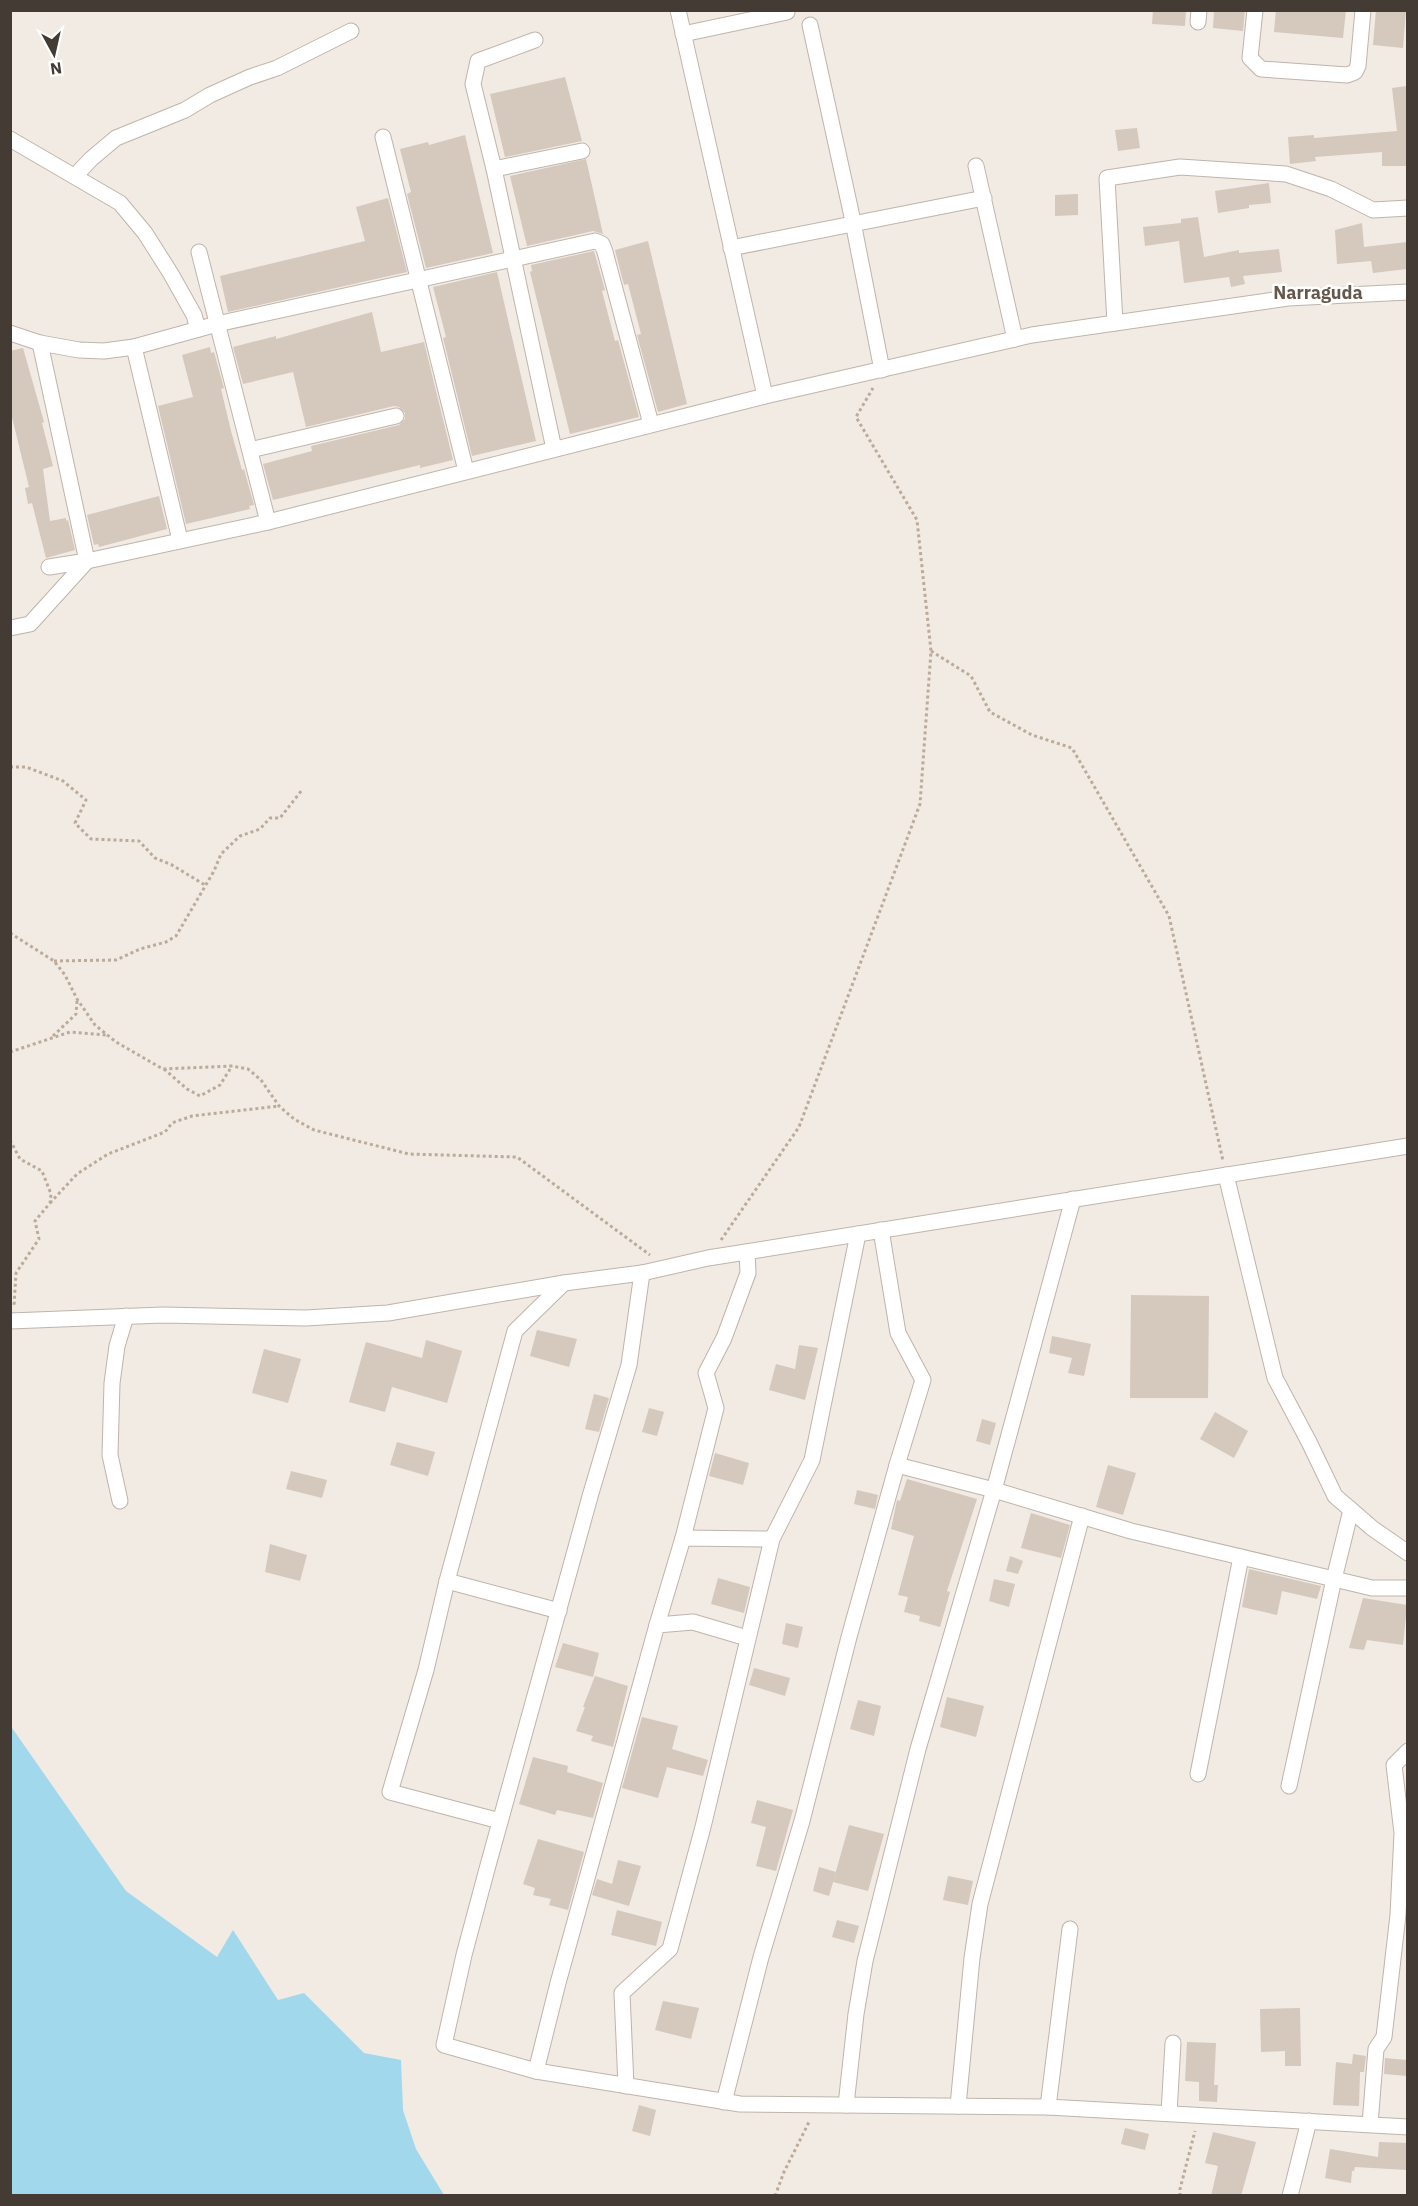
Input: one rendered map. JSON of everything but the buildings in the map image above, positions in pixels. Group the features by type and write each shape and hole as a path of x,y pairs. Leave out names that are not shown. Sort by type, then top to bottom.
{"street":[{"path":"678,10 765,396"},
{"path":"1255,10 1250,58 1261,69 1347,75 1355,72 1358,66 1363,10"},
{"path":"683,34 787,12"},
{"path":"810,26 882,370"},
{"path":"75,176 116,138 185,110 210,95 277,68 351,31"},
{"path":"535,40 478,61 473,84 494,169 554,449"},
{"path":"383,137 466,471"},
{"path":"10,139 120,203 146,233 194,315 198,329"},
{"path":"494,169 582,151"},
{"path":"976,166 1015,339"},
{"path":"1115,323 1107,178 1180,167 1286,174 1331,189 1373,210 1407,208"},
{"path":"731,248 984,198"},
{"path":"10,333 40,343 79,350 104,351 134,347 217,324 595,241 602,244 651,424"},
{"path":"199,252 268,522"},
{"path":"49,567 268,522 765,396 1015,339 1288,298 1407,292"},
{"path":"40,343 87,561"},
{"path":"134,347 180,540"},
{"path":"250,450 396,416"},
{"path":"10,628 30,624 87,561"},
{"path":"12,1320 126,1316 306,1318 387,1313 564,1283 642,1274 708,1258 1407,1146"},
{"path":"1226,1175 1275,1378 1335,1496 1372,1528 1407,1553"},
{"path":"846,2105 856,2014 865,1961 918,1749 994,1490 1073,1199"},
{"path":"724,2102 761,1957 802,1821 849,1637 923,1380 898,1333 881,1230"},
{"path":"626,2086 622,1993 670,1949 703,1827 772,1539 812,1460 858,1234"},
{"path":"536,2071 558,1983 683,1538 716,1408 706,1373 724,1338 748,1273 747,1252"},
{"path":"642,1274 629,1365 464,1955 444,2045 536,2071 740,2104 1048,2107 1407,2127"},
{"path":"501,1821 390,1792 426,1670 447,1581 515,1331 564,1283"},
{"path":"120,1501 110,1455 111,1403 117,1346 126,1316"},
{"path":"897,1465 994,1490 1131,1531 1371,1588 1407,1588"},
{"path":"1289,1786 1351,1510"},
{"path":"958,2106 972,1958 980,1904 1082,1516"},
{"path":"683,1538 772,1539"},
{"path":"1198,1774 1241,1557"},
{"path":"447,1581 559,1611"},
{"path":"657,1625 693,1622 747,1638"},
{"path":"1370,2124 1376,2049 1384,2037 1398,1915 1402,1833 1394,1765 1407,1751"},
{"path":"1048,2107 1070,1929"},
{"path":"1169,2113 1173,2043"},
{"path":"1290,2196 1309,2121"}],"path":[{"path":"708,1258 799,1127 920,804 931,651 917,520 856,417 882,370"},
{"path":"931,651 971,676 990,712 1032,735 1072,748 1169,916 1226,1175"},
{"path":"10,767 26,767 63,781 86,800 75,823 91,839 139,841 154,858 172,865 206,885"},
{"path":"54,961 116,960 140,949 166,942 176,936 221,854 240,836 260,829 270,818 280,818 302,790"},
{"path":"10,933 54,961 95,1025 116,1042 163,1069 187,1089 200,1096 220,1085 232,1066"},
{"path":"50,1038 76,1014 77,999"},
{"path":"10,1052 70,1032 108,1035"},
{"path":"163,1069 232,1066 248,1070 261,1080 279,1106 294,1119 314,1130 409,1154 517,1157 668,1269"},
{"path":"12,1320 16,1273 39,1239 35,1221 77,1174 108,1154 165,1132 172,1122 192,1116 279,1106"},
{"path":"10,1140 20,1159 42,1171 51,1194 50,1203"},
{"path":"775,2196 784,2172 817,2105"},
{"path":"1180,2196 1200,2115"}],"water":[{"path":"10,1725 126,1891 217,1957 233,1930 278,2000 304,1993 364,2053 401,2060 403,2110 416,2149 444,2195 11,2195"}],"district":[{"name":"Narraguda","path":"1318,293"}]}
